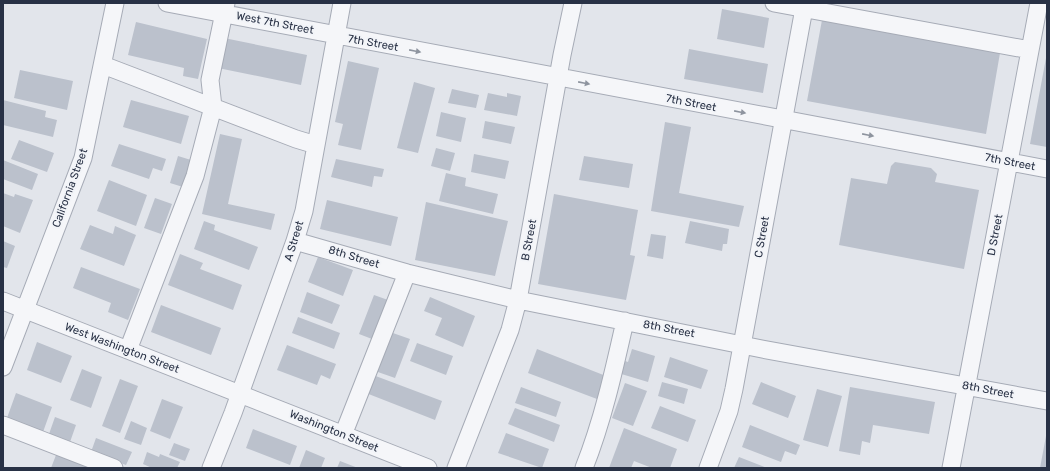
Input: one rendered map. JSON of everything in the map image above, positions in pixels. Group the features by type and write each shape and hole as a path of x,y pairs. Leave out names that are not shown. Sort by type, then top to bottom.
{"street":[{"name":"California Street","path":"3,367 83,158 115,3"},
{"name":"West 7th Street","path":"167,3 225,8 336,36"},
{"name":"A Street","path":"211,468 240,394 295,241 304,211 342,3"},
{"name":"B Street","path":"456,468 510,330 518,300 573,3"},
{"path":"774,3 804,6 1030,50"},
{"name":"D Street","path":"951,468 1039,3"},
{"name":"C Street","path":"708,468 729,411 743,344 804,6"},
{"path":"128,350 195,176 213,107 210,80 225,8"},
{"name":"7th Street","path":"336,36 1047,169"},
{"path":"103,65 296,139 316,145"},
{"name":"8th Street","path":"295,241 407,273 518,300 1047,401"},
{"path":"344,435 407,273"},
{"name":"West Washington Street","path":"3,301 240,394"},
{"path":"584,468 594,445 607,399 625,320"},
{"name":"Washington Street","path":"240,394 428,468"},
{"path":"3,425 114,468"}],"building":[{"path":"722,9 769,18 764,48 717,39"},
{"path":"822,20 1000,53 986,134 807,101"},
{"path":"136,22 207,39 198,79 183,76 184,68 128,55"},
{"path":"224,38 307,55 301,85 218,68"},
{"path":"689,49 768,64 763,93 684,79"},
{"path":"1047,58 1047,147 1030,144"},
{"path":"348,61 379,68 361,150 338,145 343,124 335,122"},
{"path":"20,70 73,81 67,110 14,98"},
{"path":"414,82 435,88 418,153 397,148"},
{"path":"452,89 479,95 476,108 448,103"},
{"path":"488,93 507,97 507,93 521,96 517,116 484,110"},
{"path":"3,100 46,111 45,117 57,120 53,137 3,125"},
{"path":"131,100 189,116 181,144 123,127"},
{"path":"441,112 466,118 461,142 436,136"},
{"path":"485,121 515,127 511,144 482,138"},
{"path":"665,122 691,127 679,193 744,206 739,227 651,211"},
{"path":"220,134 242,139 228,204 275,214 271,230 202,214"},
{"path":"19,140 54,153 47,172 11,159"},
{"path":"119,144 166,159 162,171 153,168 149,179 111,166"},
{"path":"436,148 455,153 450,171 431,166"},
{"path":"474,154 509,161 505,179 471,172"},
{"path":"178,156 191,160 183,187 170,183"},
{"path":"584,156 633,164 629,188 579,180"},
{"path":"336,159 384,169 382,177 374,176 372,187 331,177"},
{"path":"3,160 38,174 32,190 3,179"},
{"path":"895,162 931,168 937,174 935,182 979,190 964,269 839,245 851,178 887,184 891,166"},
{"path":"446,173 466,178 465,186 498,194 493,214 439,201"},
{"path":"109,180 147,195 136,226 97,211"},
{"path":"3,193 14,197 15,194 33,200 20,233 3,226"},
{"path":"554,194 638,210 630,255 635,256 626,300 538,284"},
{"path":"155,198 172,204 161,234 144,228"},
{"path":"327,200 398,217 391,246 320,229"},
{"path":"426,202 508,221 495,276 415,260"},
{"path":"204,221 215,225 214,230 258,247 249,270 194,249"},
{"path":"690,221 729,229 727,244 723,244 722,251 685,243"},
{"path":"90,225 113,234 115,226 136,235 124,266 80,249"},
{"path":"651,234 666,236 663,259 647,256"},
{"path":"3,241 15,246 7,268 3,267"},
{"path":"180,254 203,263 200,269 242,285 233,310 168,285"},
{"path":"318,257 353,270 343,296 308,282"},
{"path":"81,267 140,289 128,320 108,312 111,303 73,288"},
{"path":"307,292 340,305 332,324 300,312"},
{"path":"374,295 388,300 372,339 359,334"},
{"path":"430,297 475,316 463,347 435,335 442,318 424,311"},
{"path":"161,305 221,328 211,355 151,332"},
{"path":"298,317 340,333 334,349 292,333"},
{"path":"390,332 410,339 395,378 375,371"},
{"path":"37,342 72,356 61,383 27,370"},
{"path":"417,343 453,356 446,375 410,361"},
{"path":"287,345 336,364 330,379 321,375 317,385 277,370"},
{"path":"537,349 606,376 597,399 528,373"},
{"path":"632,349 655,356 648,382 618,373 622,360 628,362"},
{"path":"670,357 708,370 701,389 664,377"},
{"path":"82,369 102,377 91,408 70,400"},
{"path":"373,375 442,401 435,420 366,393"},
{"path":"120,379 138,386 120,433 102,426"},
{"path":"662,382 688,389 684,404 658,396"},
{"path":"761,382 796,396 788,418 752,404"},
{"path":"625,383 647,391 633,426 612,418"},
{"path":"521,387 561,402 556,417 515,403"},
{"path":"850,387 935,402 929,434 873,425 870,443 862,441 860,455 839,451"},
{"path":"817,389 842,396 828,447 803,440"},
{"path":"16,393 52,407 43,432 7,418"},
{"path":"162,399 183,407 170,439 150,431"},
{"path":"660,406 696,420 688,442 651,428"},
{"path":"515,408 560,425 554,442 508,424"},
{"path":"55,417 76,425 70,442 49,434"},
{"path":"131,421 147,428 141,445 124,439"},
{"path":"750,425 800,445 796,455 785,451 781,462 742,447"},
{"path":"624,428 677,449 670,468 652,468 634,461 631,468 609,468"},
{"path":"253,429 297,446 290,465 246,448"},
{"path":"506,433 549,449 542,468 498,453"},
{"path":"1046,436 1047,468 1040,468"},
{"path":"96,438 132,452 126,465 91,452"},
{"path":"174,443 190,449 185,461 169,455"},
{"path":"306,450 325,458 321,468 299,468"},
{"path":"147,452 159,457 160,454 180,462 177,468 152,468 143,464"},
{"path":"56,455 86,466 85,468 51,468"},
{"path":"739,457 767,468 734,468"},
{"path":"340,461 358,468 337,468"}]}
